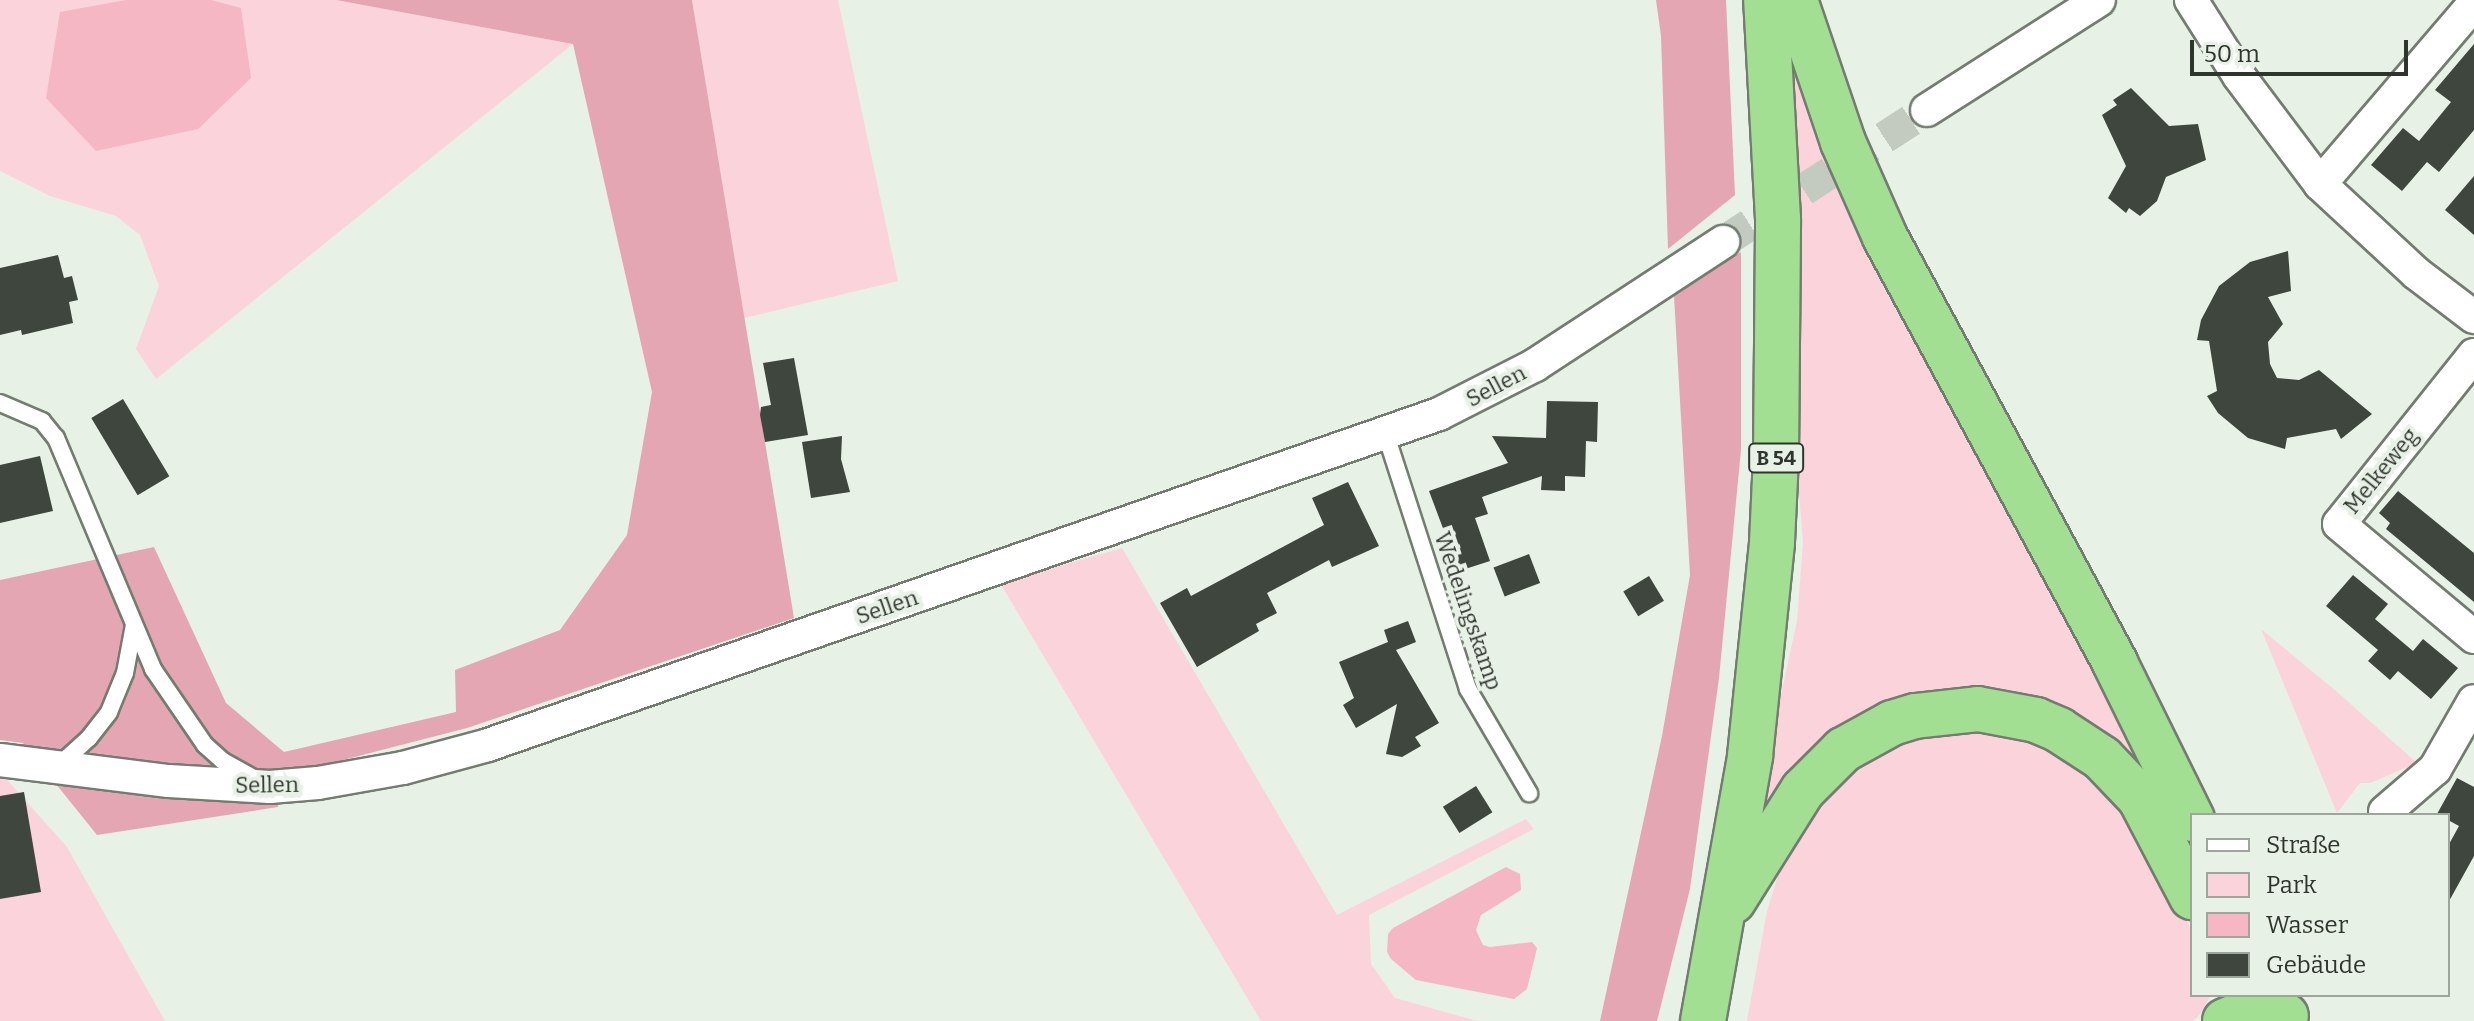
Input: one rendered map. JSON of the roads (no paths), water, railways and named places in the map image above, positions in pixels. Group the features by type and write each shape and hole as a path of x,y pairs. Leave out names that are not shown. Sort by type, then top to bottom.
{"highway":[{"name":"B 54","path":"1704,1019 1725,913 1750,756 1766,618 1776,472 1778,219 1766,0"},
{"path":"1795,0 1843,142 1885,237 2115,663 2190,815"},
{"path":"1725,913 1803,790 1843,750 1892,723 1958,710 2000,711 2036,720 2059,730 2102,758 2140,798 2190,893"}],"street":[{"path":"1927,110 2099,0"},
{"path":"2191,0 2239,76 2320,184 2416,273 2474,317"},
{"path":"2320,184 2474,4"},
{"name":"Sellen","path":"0,760 207,785 270,787 318,783 403,768 488,745 1386,435 1439,414 1512,378 1723,242"},
{"name":"Melkeweg","path":"2474,355 2339,524 2474,637"},
{"path":"2385,812 2435,769 2474,701"}],"lane":[{"path":"0,403 42,421 56,438 134,625 170,698 205,745 223,761 270,787"},
{"name":"Wedelingskamp","path":"1386,435 1468,689 1529,793"},
{"path":"56,767 89,738 109,712 125,673 134,625"}],"water":[{"path":"126,0 211,0 241,8 251,78 198,129 96,151 46,98 60,12"},
{"path":"1506,867 1520,874 1521,890 1481,915 1476,930 1483,945 1490,947 1532,942 1537,948 1527,989 1514,999 1416,980 1391,959 1387,952 1388,934 1393,928"}],"tunnel":[{"path":"1723,242 1927,110"}]}
